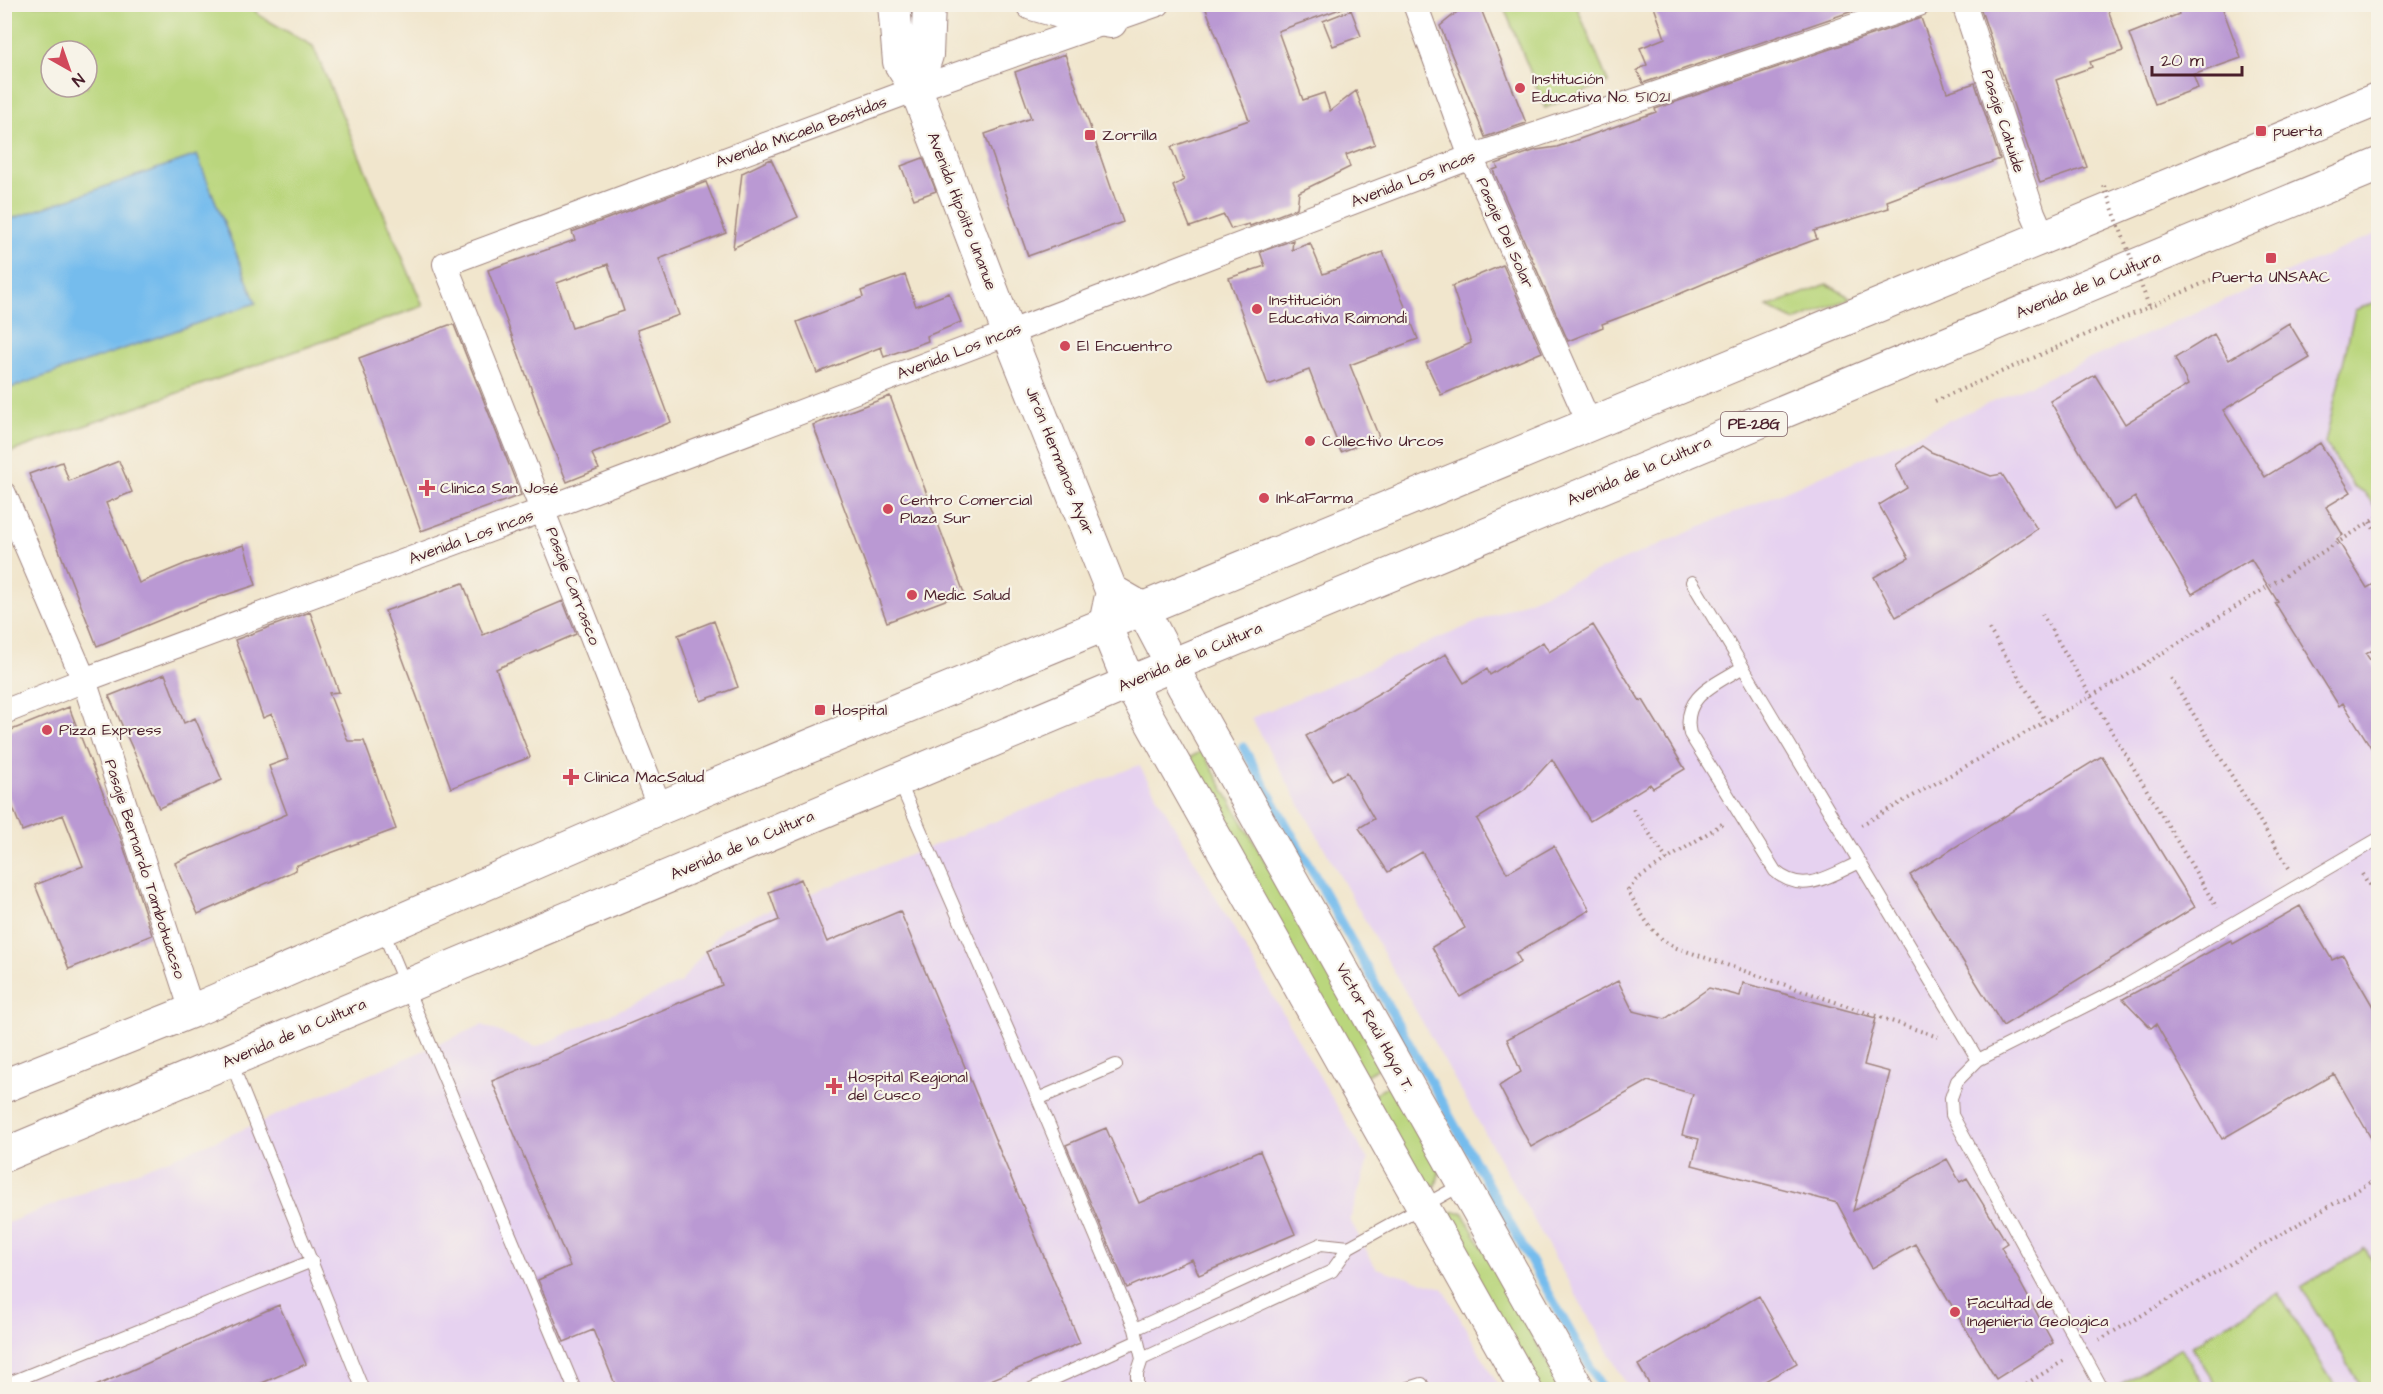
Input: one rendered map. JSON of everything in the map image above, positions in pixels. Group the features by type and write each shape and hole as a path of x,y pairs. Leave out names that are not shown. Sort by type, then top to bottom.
{"highway":[{"path":"4,1086 192,1011 660,808 2379,99"},
{"name":"Avenida de la Cultura","path":"4,1155 1172,665 2379,165"}],"street":[{"name":"Avenida Hipólito Unanue","path":"894,4 899,62 916,89 1008,332"},
{"path":"916,89 927,55 929,4"},
{"path":"1032,4 1074,16 1111,22"},
{"name":"Avenida Micaela Bastidas","path":"445,264 916,89 1158,4"},
{"name":"Pasaje Del Solar","path":"1415,4 1471,157 1590,425"},
{"name":"Avenida Los Incas","path":"4,712 1471,157 1919,4"},
{"name":"Pasaje Cahuide","path":"1964,4 2033,213 2044,238"},
{"name":"Pasaje Carrasco","path":"445,264 660,808"},
{"name":"Jirón Hermanos Ayar","path":"1008,332 1111,590"},
{"name":"Pasaje Bernardo Tambohuacso","path":"4,494 84,680 192,1011"},
{"path":"1142,608 1111,590 1106,624 1129,683 1526,1389"},
{"name":"Victor Raúl Haya T.","path":"1142,608 1578,1389"}],"lane":[{"path":"1692,582 1978,1060"},
{"path":"1743,667 1699,696 1690,707 1687,721 1690,734 1775,871 1785,880 1797,884 1809,883 1860,862"},
{"path":"898,780 1038,1099 1137,1335 1142,1359 1137,1374 1137,1389"},
{"path":"2103,1389 1952,1115 1951,1098 1957,1081 1978,1060 2125,986 2379,838"},
{"path":"382,929 575,1389"},
{"path":"230,1060 363,1389"},
{"path":"1038,1099 1116,1065"},
{"path":"1142,1359 1332,1271 1349,1247 1463,1184"},
{"path":"1029,1389 1321,1244 1349,1247"},
{"path":"4,1385 312,1261"},
{"path":"1403,1389 1422,1384"}],"path":[{"path":"2104,186 2149,306"},
{"path":"1935,401 2222,274"},
{"path":"1861,826 2089,697 2379,517"},
{"path":"2370,522 2379,536"},
{"path":"2042,614 2089,697 2218,909"},
{"path":"1989,629 2045,720"},
{"path":"2171,678 2290,869"},
{"path":"1633,809 1667,860"},
{"path":"1739,813 1637,879 1628,890 1655,934 1663,942 1944,1039"},
{"path":"2360,871 2379,898"},
{"path":"2096,1342 2379,1178"},
{"path":"2016,1389 2066,1360"}],"shaded area":[{"path":"2378,233 2378,1389 1629,1389 1251,718 1858,460"},
{"name":"Hospital Regional del Cusco","path":"1139,765 1368,1160 1350,1220 1376,1268 1443,1288 1500,1389 5,1390 5,1224 237,1132 482,1025 536,1047 680,983 723,928"}],"green space":[{"path":"5,5 250,5 260,16 313,46 423,306 5,454"},
{"path":"1503,5 1576,5 1608,82 1545,108"},
{"path":"1827,284 1851,298 1795,321 1767,307"},
{"path":"2378,301 2377,509 2364,492 2353,486 2325,443 2355,310"},
{"path":"1202,751 1382,1066 1361,1078 1185,760"},
{"path":"1392,1084 1440,1169 1436,1186 1418,1182 1371,1096"},
{"path":"1450,1212 1462,1212 1563,1389 1538,1389 1442,1223"},
{"path":"2365,1248 2378,1269 2378,1389 2363,1389 2301,1287"},
{"path":"2278,1293 2337,1389 2218,1389 2191,1346"},
{"path":"2181,1348 2206,1389 2119,1389 2117,1387"}],"water":[{"path":"197,155 256,303 5,390 5,221"}],"building":[{"path":"1204,4 1343,4 1343,8 1278,31 1303,100 1324,93 1330,111 1356,91 1375,144 1346,155 1350,167 1299,192 1297,208 1250,226 1249,224 1231,229 1224,215 1190,227 1173,186 1184,180 1171,147 1249,120"},
{"path":"1467,4 1479,4 1526,123 1485,137 1440,26"},
{"path":"1653,4 1873,4 1643,83 1637,70 1647,65 1640,48 1665,38"},
{"path":"1979,4 2106,4 2123,51 2090,62 2092,67 2056,80 2087,167 2040,183"},
{"path":"2175,4 2221,4 2241,58 2193,75 2198,88 2155,104 2129,34 2179,14"},
{"path":"1351,10 1361,36 1333,46 1323,21"},
{"path":"1921,18 1947,92 1975,83 2000,159 1887,201 1889,208 1814,231 1817,239 1602,324 1603,327 1568,341 1493,170 1498,168 1496,164 1536,150 1557,147 1656,112 1655,109"},
{"path":"1065,54 1123,222 1028,256 985,134 1031,118 1015,72"},
{"path":"923,158 936,191 914,199 901,166"},
{"path":"771,159 798,217 733,248 742,173"},
{"path":"706,182 726,233 659,259 679,315 637,330 671,422 592,454 599,469 567,482 538,411 488,270 575,240 572,232","holes":["608,264 624,311 572,328 557,283"]},
{"path":"1293,240 1292,250 1310,243 1323,274 1383,252 1418,339 1350,365 1379,437 1341,452 1309,370 1268,385 1229,278 1265,266 1260,252"},
{"path":"1503,265 1542,352 1441,395 1426,363 1471,343 1452,286"},
{"path":"905,275 916,306 949,293 961,322 927,336 928,341 884,357 881,347 817,373 797,322 863,297 861,291"},
{"path":"2289,323 2310,358 2223,410 2265,477 2320,443 2351,492 2326,507 2343,535 2337,539 2367,588 2379,581 2379,646 2366,654 2379,673 2379,760 2343,703 2339,706 2275,603 2278,602 2251,559 2192,594 2135,497 2114,510 2050,401 2095,375 2125,424 2188,385 2175,358 2214,334 2229,360"},
{"path":"454,325 521,495 421,531 359,358"},
{"name":"Centro Comercial Plaza Sur","path":"890,396 964,593 887,622 813,425"},
{"path":"1922,446 1931,452 1991,476 2002,474 2037,529 1958,582 1896,617 1874,577 1909,558 1879,505 1907,488 1896,465"},
{"path":"119,461 132,492 106,503 139,583 187,563 244,545 256,585 201,603 97,646 29,474 62,462 69,481"},
{"path":"463,583 483,635 563,601 576,634 496,669 530,757 451,788 385,611"},
{"path":"310,612 339,692 329,693 348,741 364,741 396,829 295,866 296,870 198,914 175,863 287,814 269,766 288,759 272,714 263,718 235,640"},
{"path":"714,621 738,687 701,701 678,635"},
{"path":"1593,625 1685,769 1653,788 1650,784 1590,821 1552,759 1524,790 1477,819 1507,873 1554,846 1590,910 1516,953 1521,962 1460,997 1432,947 1465,928 1422,852 1388,872 1359,828 1374,819 1347,772 1332,780 1306,736 1446,654 1464,683 1487,669 1490,675 1543,642 1549,652"},
{"path":"165,674 184,723 195,718 222,780 159,808 109,696"},
{"path":"69,707 121,839 152,935 69,969 35,885 83,866 63,815 22,831 4,785 4,733"},
{"path":"2102,756 2195,907 2003,1026 1910,875"},
{"path":"801,879 827,942 900,911 1080,1343 969,1389 617,1389 593,1330 564,1342 538,1280 570,1266 492,1081 722,985 708,950 779,920 769,892"},
{"path":"2300,906 2332,960 2343,955 2379,1017 2379,1152 2334,1074 2222,1139 2156,1024 2151,1028 2123,999 2231,940 2233,944"},
{"path":"1618,981 1633,1011 1665,1019 1709,988 1740,996 1743,983 1876,1018 1864,1065 1890,1072 1853,1211 1947,1159 1960,1182 1967,1178 2007,1243 2001,1247 2053,1343 1996,1379 1915,1244 1872,1268 1837,1203 1692,1165 1699,1139 1682,1135 1693,1094 1648,1081 1531,1147 1499,1086 1521,1072 1507,1039"},
{"path":"1106,1128 1139,1203 1260,1151 1295,1234 1199,1275 1192,1259 1127,1288 1066,1145"},
{"path":"1759,1296 1797,1363 1751,1389 1652,1389 1638,1365"},
{"path":"279,1305 306,1364 248,1389 89,1389"}],"waterway":[{"path":"1243,747 1603,1390"}],"place":[{"name":"Institución Educativa No. 51021","path":"1520,88"},
{"name":"puerta","path":"2261,131"},
{"name":"Zorrilla","path":"1090,135"},
{"name":"Puerta UNSAAC","path":"2271,258"},
{"name":"Institución Educativa Raimondi","path":"1257,309"},
{"name":"El Encuentro","path":"1065,346"},
{"name":"Collectivo Urcos","path":"1310,441"},
{"name":"Clinica San José","path":"427,488"},
{"name":"InkaFarma","path":"1264,498"},
{"name":"Centro Comercial Plaza Sur","path":"888,509"},
{"name":"Medic Salud","path":"912,595"},
{"name":"Hospital","path":"820,710"},
{"name":"Pizza Express","path":"47,730"},
{"name":"Clinica MacSalud","path":"571,777"},
{"name":"Hospital Regional del Cusco","path":"834,1086"},
{"name":"Facultad de Ingenieria Geologica","path":"1955,1312"}]}
